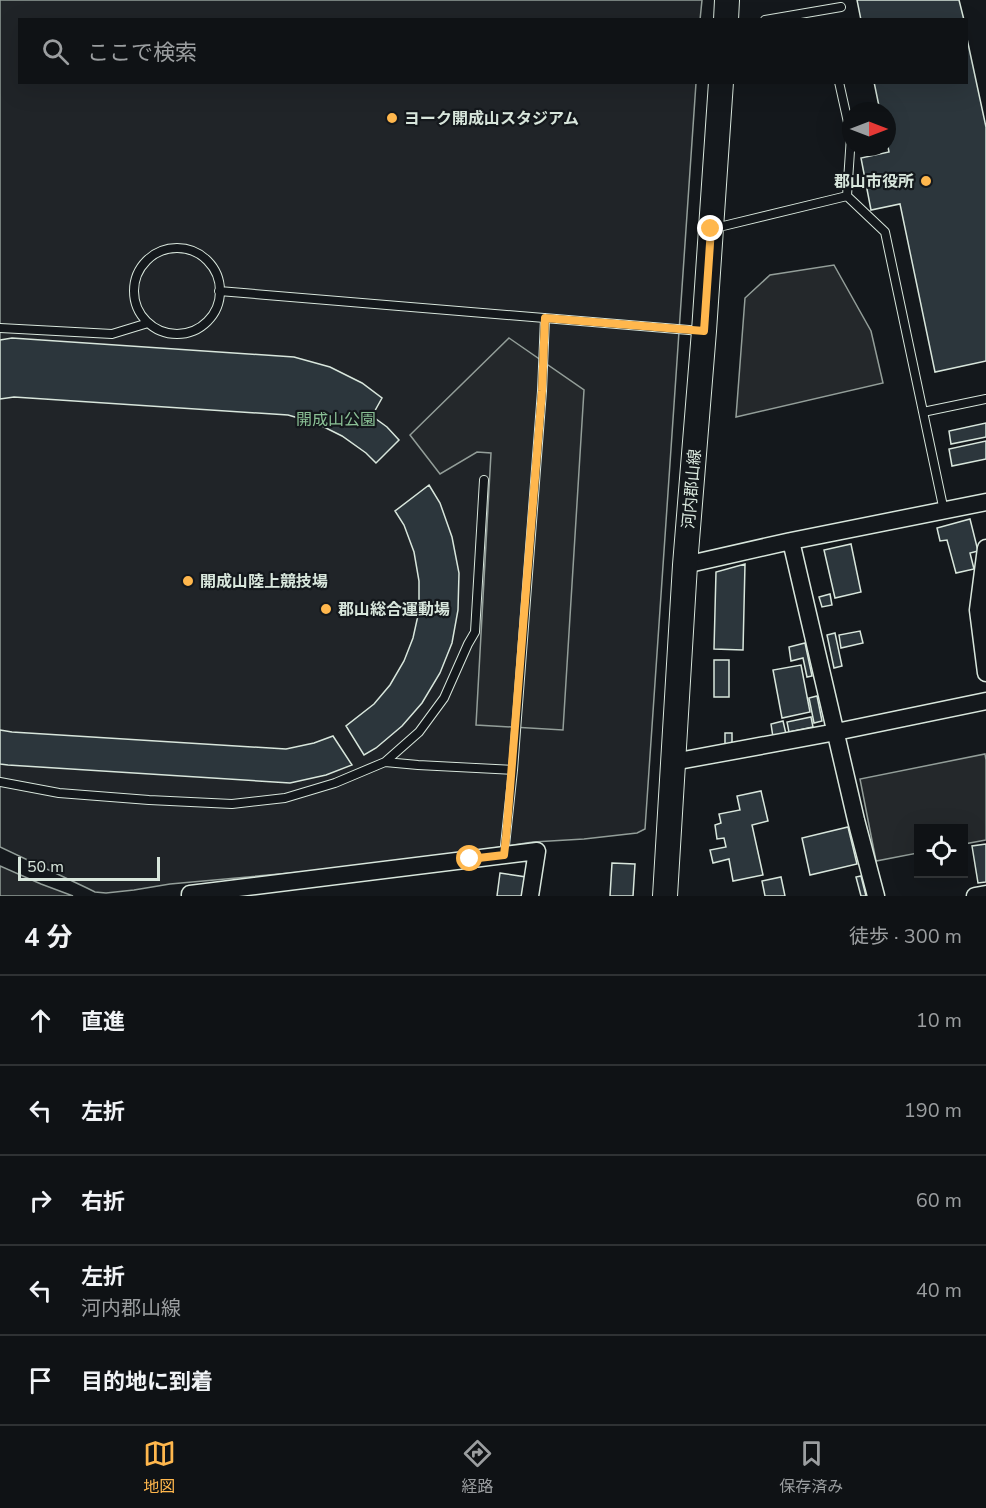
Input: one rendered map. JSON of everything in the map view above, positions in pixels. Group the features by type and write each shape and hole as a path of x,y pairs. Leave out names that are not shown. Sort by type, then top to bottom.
{"main road":[{"path":"726,18 727,0"},
{"name":"河内郡山線","path":"665,896 685,565 721,84"}],"street":[{"path":"685,565 986,502"},
{"path":"791,542 876,896"},
{"path":"986,548 978,610 986,673"},
{"path":"674,762 986,701"},
{"path":"190,896 190,894 537,851 530,896"},
{"path":"975,896 986,894"}],"lane":[{"path":"776,18 841,6"},
{"path":"824,9 826,18"},
{"path":"839,84 851,135 847,196"},
{"path":"711,229 847,196"},
{"path":"847,196 885,232 944,511"},
{"path":"171,248 183,248 205,258 218,279 218,303 212,314 194,330 182,333 159,330 148,323 135,302 136,278 141,267 159,251 171,248"},
{"path":"219,291 704,331"},
{"path":"504,855 513,770 542,391 545,318"},
{"path":"0,328 112,334 148,323"},
{"path":"923,412 986,399"},
{"path":"0,782 59,793 232,804 285,798 335,783 385,762 420,732 444,698 475,632 484,480"},
{"path":"385,762 513,770"}],"green space":[{"name":"開成山公園","path":"0,0 702,0 700,18 18,18 18,84 696,84 645,829 637,833 533,842 379,865 170,884 106,893 95,892 0,847"}],"shaded area":[{"path":"834,265 871,331 883,383 736,417 745,298 770,275"},
{"path":"509,338 584,390 563,730 476,725 491,453 477,452 440,474 410,435"},
{"path":"985,754 986,840 968,843 968,824 914,824 914,854 876,861 860,779"},
{"path":"0,866 41,884 73,896 0,896"}],"building":[{"path":"857,0 959,0 964,18 861,18"},
{"name":"郡山市役所","path":"968,43 986,127 986,361 935,372 900,204 871,210 861,158 896,156 896,102 878,102 874,84 968,84"},
{"path":"12,338 294,357 330,367 362,383 382,398 372,416 399,440 376,463 342,436 316,423 288,415 14,397 0,399 0,340"},
{"path":"986,423 986,437 951,444 949,431"},
{"path":"986,441 986,459 952,466 949,449"},
{"path":"429,485 440,503 452,537 459,573 458,610 452,643 440,673 422,703 402,726 364,755 346,726 374,704 390,685 404,661 413,638 419,611 419,581 414,552 404,525 395,511"},
{"path":"970,519 978,551 970,553 974,569 956,573 947,540 940,541 937,528"},
{"path":"851,544 861,592 835,598 824,550"},
{"path":"745,564 743,650 714,649 716,572"},
{"path":"830,594 832,605 822,607 819,597"},
{"path":"860,631 863,643 841,648 839,635"},
{"path":"835,633 842,666 834,668 827,635"},
{"path":"805,643 812,676 807,677 803,658 791,661 789,647"},
{"path":"714,660 729,660 729,697 714,697"},
{"path":"801,665 810,712 782,718 773,670"},
{"path":"817,696 822,721 814,723 809,698"},
{"path":"811,717 813,727 789,732 787,722"},
{"path":"783,721 786,734 773,737 771,724"},
{"path":"0,730 286,749 333,736 352,765 326,775 290,783 8,765 0,764"},
{"path":"725,733 732,733 732,746 725,746"},
{"path":"761,791 768,821 752,825 763,875 733,881 729,859 713,863 710,850 726,847 724,838 717,839 715,825 721,823 719,814 740,810 737,796"},
{"path":"848,827 857,864 810,875 802,838"},
{"path":"986,844 986,882 978,883 972,846"},
{"path":"612,863 635,864 633,896 610,896"},
{"path":"500,873 526,877 523,896 497,896"},
{"path":"861,876 866,896 861,896 856,877"},
{"path":"781,877 785,896 765,896 762,881"}],"place":[{"name":"ヨーク開成山スタジアム","path":"392,118"},
{"name":"郡山市役所","path":"926,181"},
{"name":"開成山陸上競技場","path":"188,581"},
{"name":"郡山総合運動場","path":"326,609"}],"route":[{"path":"470,859 504,855 513,770 542,391 545,318 704,331 711,229"}]}
